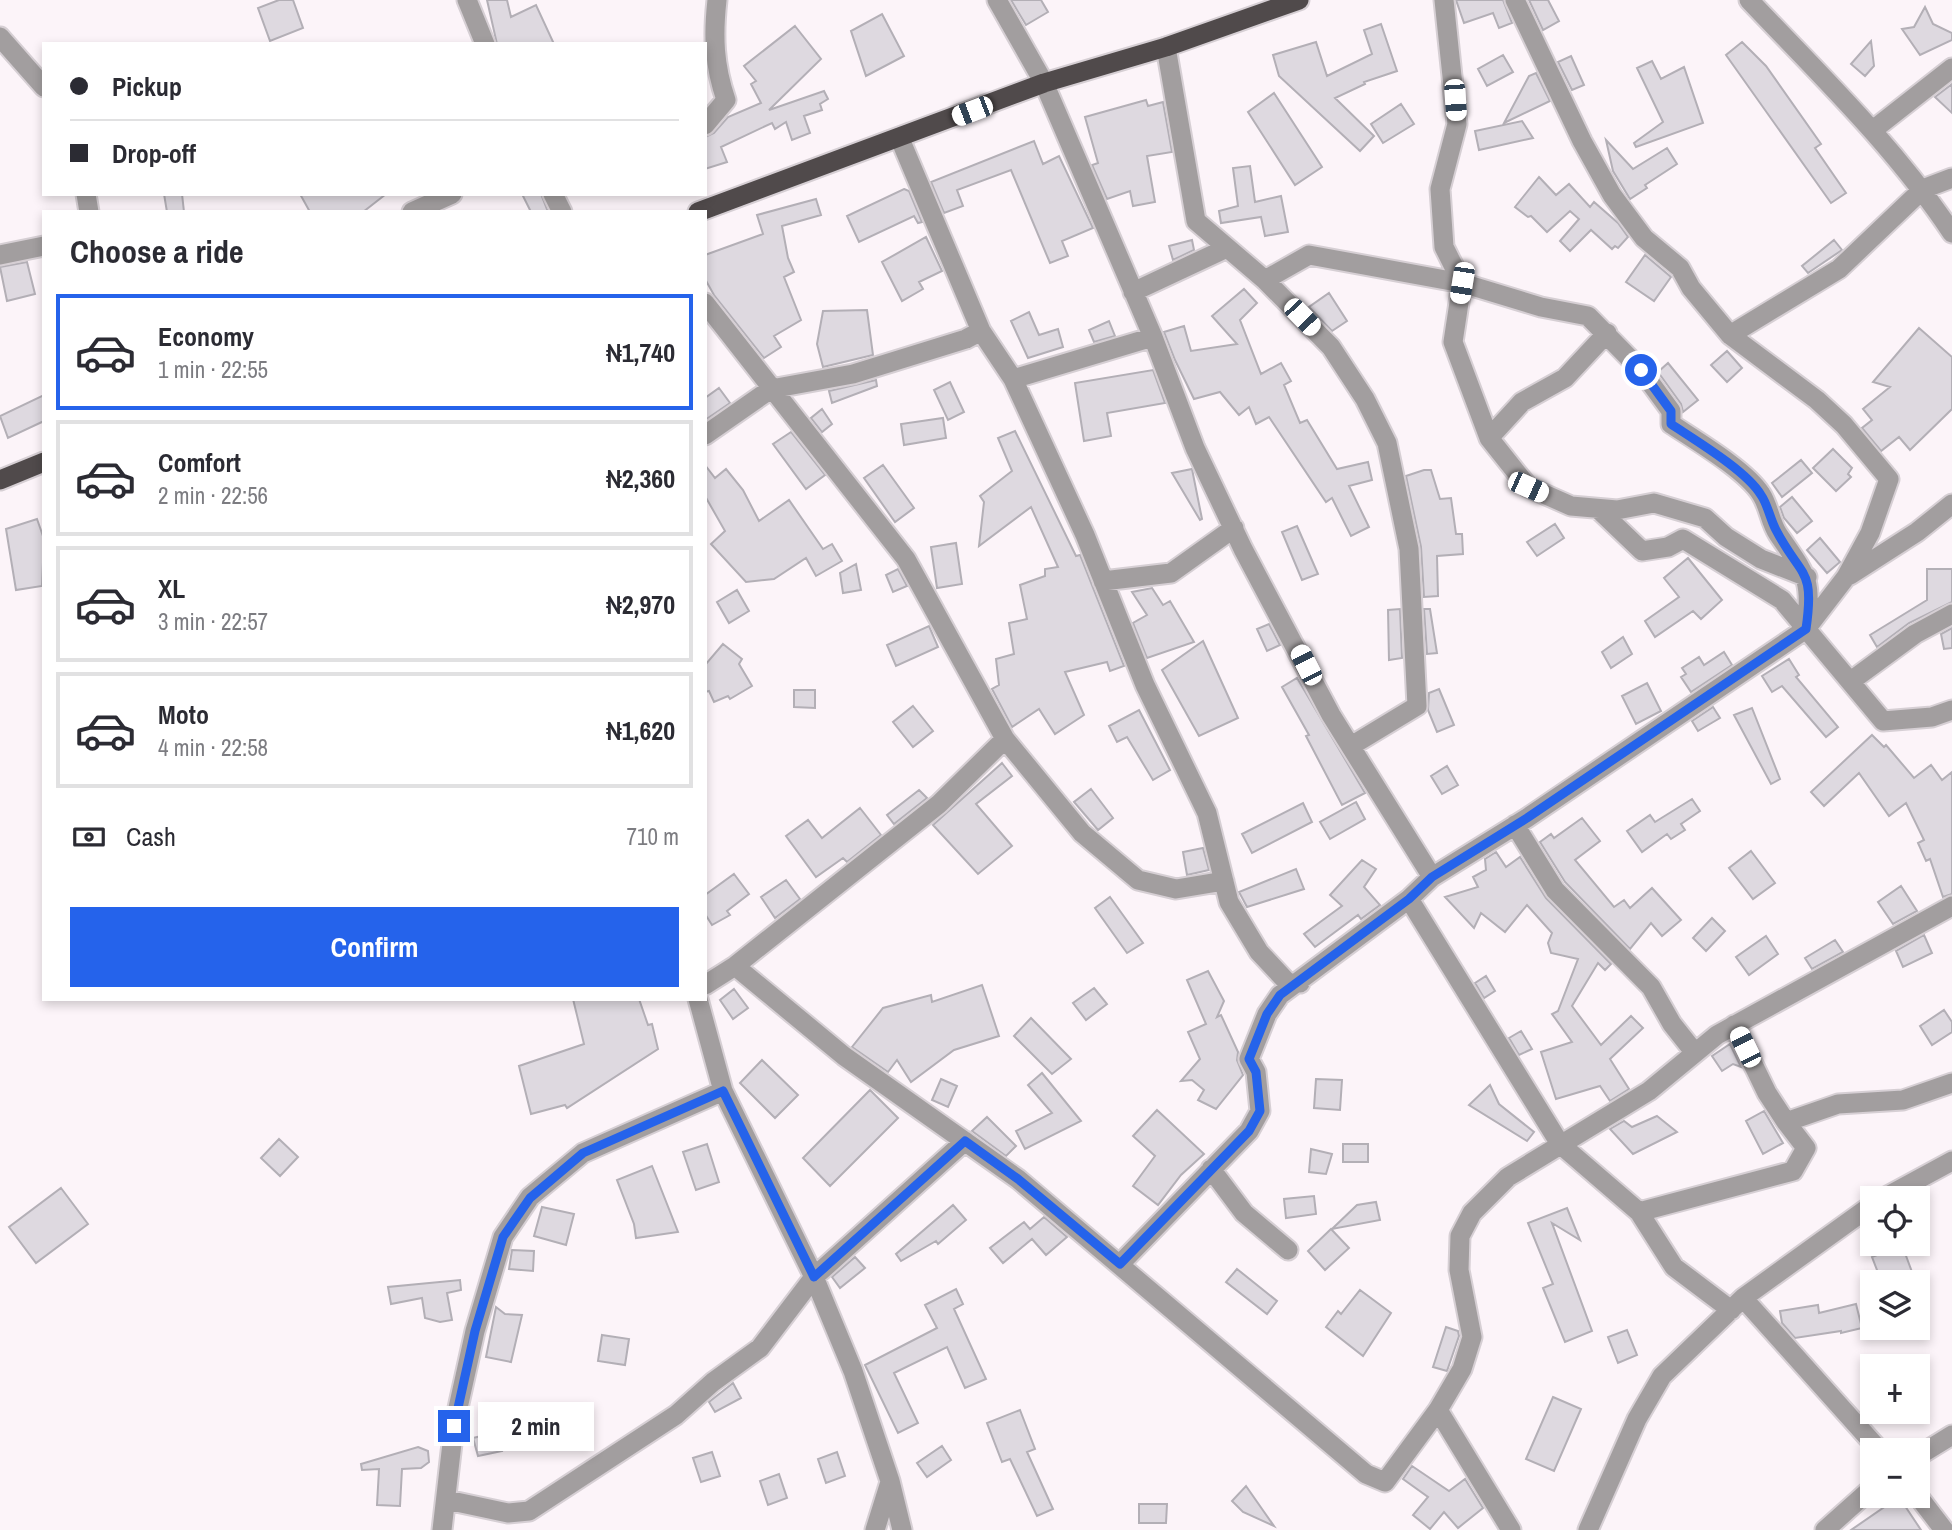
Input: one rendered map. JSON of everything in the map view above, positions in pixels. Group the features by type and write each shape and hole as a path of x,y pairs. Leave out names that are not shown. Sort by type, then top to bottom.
{"highway":[{"path":"704,210 900,139 1044,83 1166,47 1299,0"},
{"path":"0,480 42,463"}],"street":[{"path":"467,0 484,42"},
{"path":"707,123 726,100 716,71 713,33 717,0"},
{"path":"997,0 1044,83 1153,337 1195,448 1234,528 1331,715 1432,877"},
{"path":"1444,0 1457,124 1440,189 1444,247 1462,283 1453,342 1489,438 1528,487 1571,506 1617,510 1654,503 1705,518 1726,537 1761,559 1807,577"},
{"path":"1120,1264 1249,1131 1260,1111 1256,1072 1249,1059 1267,1014 1280,995 1300,983 1409,899 1432,877 1515,825 1806,629 1846,577 1870,533 1889,480 1844,425 1817,400 1730,335 1691,288 1680,268 1644,238 1612,195 1537,52 1515,0"},
{"path":"1749,0 1873,130 1923,189 1952,233"},
{"path":"0,37 42,85"},
{"path":"1166,47 1196,221 1265,280 1331,347 1365,399 1387,443 1409,549 1417,706 1351,746"},
{"path":"1873,130 1952,68"},
{"path":"900,139 981,331 1013,379 1103,581 1145,685 1207,813 1229,902 1259,952 1288,983 1300,983"},
{"path":"1730,335 1839,269 1923,189 1952,178"},
{"path":"416,210 448,196"},
{"path":"0,255 42,246"},
{"path":"1133,292 1227,248"},
{"path":"1265,280 1310,255 1462,283 1541,307 1588,316 1641,370 1671,411 1671,424 1721,457 1760,493 1776,530 1807,577 1810,597 1806,629"},
{"path":"707,306 906,559 1005,739 1082,833 1138,880 1176,889 1224,881"},
{"path":"707,434 771,389 853,374 966,340 981,331"},
{"path":"1489,438 1522,402 1565,378 1607,333"},
{"path":"1013,379 1153,337"},
{"path":"1846,577 1917,532 1952,504"},
{"path":"1598,509 1642,551 1668,547 1684,539 1782,600 1883,721 1932,717 1952,710"},
{"path":"1103,581 1171,573 1234,528"},
{"path":"1851,681 1915,634 1952,614"},
{"path":"707,984 736,965 939,804 1005,739"},
{"path":"1515,825 1555,890 1651,988 1672,1024 1695,1053"},
{"path":"1409,899 1560,1144 1639,1212 1674,1267 1737,1304 1867,1438"},
{"path":"736,965 844,1056 1018,1179 1366,1474 1385,1482 1438,1410 1462,1370 1472,1337 1459,1270 1460,1236 1472,1213 1508,1177 1649,1091 1734,1025 1952,906"},
{"path":"699,1001 723,1091 814,1277 853,1371 890,1480 902,1530"},
{"path":"1639,1212 1793,1171 1805,1148 1767,1093 1734,1025"},
{"path":"1786,1122 1838,1104 1903,1100 1952,1083"},
{"path":"442,1530 454,1426 475,1331 503,1237 530,1198 583,1153 723,1091"},
{"path":"447,1500 508,1513 529,1511 676,1415 713,1382 760,1348 814,1277 965,1141"},
{"path":"1906,1186 1952,1161"},
{"path":"1211,1169 1244,1213 1287,1250"},
{"path":"1588,1530 1637,1419 1662,1376 1737,1304 1860,1213"},
{"path":"1438,1410 1511,1530"},
{"path":"1930,1449 1952,1435"},
{"path":"875,1530 890,1480"},
{"path":"1825,1530 1860,1499"},
{"path":"1927,1508 1944,1530"}],"building":[{"path":"279,0 293,0 303,28 270,41 258,8"},
{"path":"487,0 507,0 511,17 536,5 553,42 497,42"},
{"path":"1011,0 1041,0 1048,12 1026,25"},
{"path":"1456,0 1503,0 1512,23 1499,28 1493,13 1464,23"},
{"path":"1529,0 1548,0 1559,21 1543,30"},
{"path":"1925,7 1933,24 1952,33 1952,40 1920,55 1902,29 1914,27"},
{"path":"882,14 904,56 866,76 851,31"},
{"path":"1381,24 1397,71 1364,82 1365,84 1335,98 1374,136 1360,151 1279,76 1273,55 1316,42 1327,76 1372,54 1364,30"},
{"path":"795,26 821,59 769,110 824,91 828,99 820,104 822,110 804,116 810,133 792,140 786,122 775,129 772,123 721,147 727,162 707,168 707,136 714,133 728,117 761,103 751,84 756,81 744,66"},
{"path":"1871,41 1874,66 1865,76 1851,64"},
{"path":"1742,42 1766,66 1821,144 1815,148 1846,193 1831,203 1726,55"},
{"path":"1503,55 1513,72 1487,86 1478,69"},
{"path":"1571,56 1584,85 1572,90 1558,62"},
{"path":"1652,61 1661,79 1684,67 1703,123 1636,147 1634,143 1663,122 1637,68"},
{"path":"1536,73 1550,101 1504,123 1529,76"},
{"path":"1952,84 1952,113 1935,97"},
{"path":"1274,93 1322,167 1295,185 1248,112"},
{"path":"1146,100 1148,106 1163,102 1172,152 1147,156 1155,202 1133,206 1130,191 1107,199 1092,165 1098,163 1085,117"},
{"path":"1401,104 1414,124 1383,143 1371,124"},
{"path":"1522,121 1533,138 1479,150 1475,131"},
{"path":"1606,140 1633,169 1667,148 1677,164 1645,185 1647,188 1630,199 1613,171"},
{"path":"1034,141 1043,164 1059,156 1093,228 1062,241 1068,256 1050,263 1011,170 957,190 963,206 944,213 931,182"},
{"path":"1250,166 1255,202 1281,196 1288,232 1265,236 1261,217 1221,223 1219,211 1238,206 1233,168"},
{"path":"1539,177 1556,195 1569,184 1590,207 1594,202 1618,223 1628,237 1618,248 1615,246 1612,249 1591,230 1570,251 1560,241 1579,219 1570,211 1547,232 1531,216 1528,217 1515,207"},
{"path":"904,189 909,191 922,222 918,223 914,216 859,242 847,216"},
{"path":"164,196 182,196 184,210 167,210"},
{"path":"301,196 383,196 366,210 309,210"},
{"path":"523,196 542,196 547,210 530,210"},
{"path":"816,199 821,215 782,226 788,258 794,272 784,277 801,320 774,336 781,347 764,358 707,283 707,254 763,234 757,215"},
{"path":"926,237 942,271 919,282 923,289 902,301 882,262"},
{"path":"1192,240 1194,250 1173,260 1169,246"},
{"path":"1834,240 1842,250 1808,273 1802,266"},
{"path":"1645,255 1671,277 1654,301 1626,282"},
{"path":"27,262 35,294 7,301 0,267"},
{"path":"1244,289 1257,303 1240,320 1261,374 1281,363 1291,381 1284,385 1300,423 1307,420 1337,469 1368,462 1372,480 1349,486 1369,527 1351,536 1332,498 1326,502 1269,417 1256,424 1249,407 1239,415 1220,392 1194,399 1175,360 1164,332 1184,326 1191,351 1237,344 1212,316"},
{"path":"1329,293 1347,321 1332,331 1309,307"},
{"path":"867,310 873,355 823,367 817,344 823,311"},
{"path":"1029,312 1039,335 1058,329 1063,347 1028,358 1011,321"},
{"path":"1109,321 1115,336 1094,342 1089,330"},
{"path":"1919,328 1952,357 1952,409 1910,450 1899,437 1881,451 1862,428 1872,420 1863,409 1890,387 1873,382"},
{"path":"1727,351 1742,368 1727,382 1711,365"},
{"path":"1668,363 1698,400 1683,412 1681,404 1658,372"},
{"path":"1153,370 1165,403 1107,413 1111,436 1084,441 1075,383"},
{"path":"876,380 877,386 832,403 829,391"},
{"path":"950,382 964,412 948,420 934,390"},
{"path":"719,388 730,403 707,419 707,397"},
{"path":"42,396 42,422 8,438 0,416"},
{"path":"822,409 832,424 822,432 811,418"},
{"path":"943,418 946,438 904,445 901,424"},
{"path":"1015,431 1076,556 1080,555 1124,666 1110,671 1107,662 1065,672 1084,715 1055,734 1039,709 1012,727 992,689 999,685 996,659 1014,654 1009,623 1027,619 1020,585 1045,576 1045,569 1058,567 1031,507 979,546 984,502 980,496 1012,471 998,438"},
{"path":"791,432 825,475 806,489 773,444"},
{"path":"1833,449 1852,468 1848,474 1851,477 1836,491 1813,468"},
{"path":"1801,460 1812,473 1782,497 1772,483"},
{"path":"883,465 914,508 895,522 864,478"},
{"path":"707,468 715,478 726,469 743,490 759,521 789,500 823,549 832,544 842,561 816,576 806,558 774,579 746,582 711,544 725,531 707,500"},
{"path":"1192,469 1202,519 1200,520 1172,473"},
{"path":"1431,470 1440,499 1451,498 1456,534 1462,534 1463,554 1437,556 1438,596 1424,597 1421,547 1406,476"},
{"path":"1792,497 1812,521 1797,533 1784,518 1780,507"},
{"path":"37,519 42,533 42,586 16,590 6,529"},
{"path":"1555,524 1564,538 1537,556 1527,542"},
{"path":"1297,526 1318,574 1302,580 1282,532"},
{"path":"1820,538 1840,562 1827,573 1807,550"},
{"path":"956,543 962,584 937,588 931,547"},
{"path":"1688,558 1722,600 1701,619 1693,611 1655,637 1645,621 1679,597 1664,578"},
{"path":"856,564 861,590 843,593 840,573"},
{"path":"898,569 907,586 893,592 886,575"},
{"path":"1927,569 1952,569 1952,602 1909,623 1877,647 1870,635 1927,600"},
{"path":"1152,588 1163,605 1170,601 1194,642 1147,658 1133,623 1147,615 1132,592"},
{"path":"737,590 749,611 729,623 717,602"},
{"path":"1400,609 1402,658 1389,660 1388,610"},
{"path":"1424,609 1430,609 1437,653 1427,654"},
{"path":"1269,624 1280,645 1267,651 1257,629"},
{"path":"929,626 938,647 896,666 887,645"},
{"path":"1952,628 1952,648 1944,649 1941,634"},
{"path":"1623,637 1632,654 1611,668 1602,652"},
{"path":"1203,641 1238,718 1199,736 1162,670"},
{"path":"723,644 742,659 739,664 752,686 730,699 728,696 714,702 707,692 707,663"},
{"path":"1724,652 1732,665 1691,692 1681,677 1686,674 1682,668 1699,657 1704,665"},
{"path":"1789,659 1799,675 1796,677 1838,727 1826,737 1782,686 1772,692 1762,676"},
{"path":"1297,678 1365,793 1342,805 1306,736 1309,735 1282,687"},
{"path":"1647,683 1661,711 1636,724 1622,696"},
{"path":"1439,689 1454,725 1437,732 1428,710 1429,693"},
{"path":"794,690 815,690 815,708 794,707"},
{"path":"913,706 933,731 913,747 893,722"},
{"path":"1713,707 1720,718 1698,731 1692,721"},
{"path":"1752,708 1780,779 1771,784 1734,715"},
{"path":"1139,710 1170,770 1153,780 1127,737 1117,742 1109,726"},
{"path":"1872,735 1884,747 1886,745 1914,778 1931,765 1942,780 1952,772 1952,894 1943,897 1930,859 1926,861 1918,843 1924,840 1906,803 1889,816 1859,773 1824,806 1811,792"},
{"path":"1002,763 1012,776 976,804 1012,846 978,874 933,825"},
{"path":"1447,766 1458,785 1442,794 1431,776"},
{"path":"1091,789 1113,818 1098,830 1074,802"},
{"path":"919,790 927,798 894,824 887,815"},
{"path":"1692,799 1700,811 1681,824 1685,830 1671,839 1667,834 1642,852 1627,831 1650,815 1655,822"},
{"path":"1356,802 1365,819 1330,839 1320,822"},
{"path":"1303,803 1312,822 1252,853 1242,834"},
{"path":"860,808 881,835 847,862 843,858 816,877 786,836 808,820 822,838"},
{"path":"1582,818 1600,841 1575,860 1614,907 1624,900 1630,908 1652,888 1681,920 1662,936 1651,923 1630,949 1565,882 1540,842 1551,834 1554,838"},
{"path":"1203,848 1209,870 1187,875 1183,852"},
{"path":"1751,851 1775,883 1753,899 1729,868"},
{"path":"1496,852 1506,867 1520,857 1546,898 1611,964 1605,970 1598,963 1572,1006 1601,1045 1631,1016 1643,1028 1610,1059 1629,1089 1610,1101 1600,1086 1556,1099 1541,1052 1572,1042 1552,1014 1558,1011 1578,959 1551,953 1548,943 1552,933 1527,905 1505,932 1481,913 1474,928 1445,897 1478,887 1473,877 1486,870 1485,859"},
{"path":"1362,860 1376,869 1364,887 1380,905 1361,919 1358,915 1315,947 1304,934 1342,906 1330,895"},
{"path":"1296,869 1304,889 1247,907 1239,892"},
{"path":"734,874 749,894 727,911 730,915 712,925 707,917 707,894"},
{"path":"786,880 800,899 775,918 761,897"},
{"path":"1901,886 1917,911 1893,924 1878,902"},
{"path":"1110,897 1143,943 1127,953 1095,908"},
{"path":"1712,918 1725,931 1706,951 1693,938"},
{"path":"1924,935 1932,953 1903,967 1896,951"},
{"path":"1766,936 1778,954 1749,975 1736,957"},
{"path":"1835,940 1843,952 1812,969 1805,958"},
{"path":"1208,971 1224,1001 1217,1017 1221,1015 1238,1052 1237,1060 1243,1075 1216,1109 1198,1100 1204,1090 1192,1080 1181,1081 1200,1059 1188,1032 1206,1024 1187,980"},
{"path":"1486,976 1495,991 1484,998 1475,983"},
{"path":"982,985 999,1036 954,1050 911,1082 897,1060 888,1072 852,1047 883,1008 931,995 932,1002"},
{"path":"1094,988 1107,1004 1086,1020 1073,1003"},
{"path":"734,989 748,1008 733,1019 720,1000"},
{"path":"573,1001 640,1001 648,1025 652,1024 658,1049 567,1108 565,1105 531,1114 519,1066 584,1044"},
{"path":"1944,1010 1952,1022 1952,1032 1932,1045 1920,1026"},
{"path":"1031,1018 1071,1059 1052,1074 1014,1036"},
{"path":"1521,1031 1532,1049 1519,1055 1509,1038"},
{"path":"1730,1044 1741,1067 1733,1064 1722,1071 1712,1056"},
{"path":"762,1060 798,1095 775,1118 740,1083"},
{"path":"1042,1073 1081,1121 1025,1149 1016,1131 1052,1113 1028,1085"},
{"path":"941,1079 957,1086 948,1107 932,1100"},
{"path":"1316,1079 1342,1080 1340,1110 1314,1108"},
{"path":"1490,1085 1499,1104 1534,1132 1527,1141 1469,1105"},
{"path":"870,1090 898,1118 830,1186 803,1158"},
{"path":"1157,1110 1204,1154 1181,1175 1158,1205 1133,1186 1155,1156 1133,1136"},
{"path":"1764,1111 1783,1143 1763,1154 1746,1121"},
{"path":"1657,1116 1677,1132 1633,1154 1610,1129 1624,1121 1632,1127"},
{"path":"987,1117 1016,1146 1006,1156 972,1131"},
{"path":"279,1139 298,1157 280,1176 261,1158"},
{"path":"707,1144 719,1182 696,1190 683,1152"},
{"path":"1343,1144 1368,1144 1368,1162 1343,1162"},
{"path":"1311,1149 1332,1154 1326,1174 1309,1172"},
{"path":"652,1166 678,1232 636,1238 634,1224 617,1180"},
{"path":"61,1188 88,1224 36,1263 9,1227"},
{"path":"1314,1196 1316,1214 1286,1218 1284,1199"},
{"path":"1376,1202 1380,1220 1332,1229 1357,1205"},
{"path":"953,1205 966,1220 938,1244 936,1241 901,1261 896,1254"},
{"path":"542,1207 574,1214 566,1245 534,1236"},
{"path":"1567,1208 1580,1240 1552,1223 1592,1331 1565,1342 1543,1288 1553,1284 1528,1223"},
{"path":"1044,1217 1067,1237 1046,1255 1032,1239 1003,1263 990,1248 1024,1222 1030,1229"},
{"path":"1331,1229 1349,1248 1325,1270 1308,1251"},
{"path":"512,1250 534,1251 533,1271 509,1269"},
{"path":"1906,1256 1911,1270 1877,1270 1872,1257"},
{"path":"855,1257 865,1268 840,1288 832,1277"},
{"path":"1237,1269 1277,1301 1267,1314 1226,1282"},
{"path":"460,1280 461,1290 447,1293 452,1320 440,1322 425,1318 422,1298 391,1304 388,1287"},
{"path":"956,1289 963,1304 954,1309 986,1379 965,1388 947,1347 894,1373 918,1423 898,1433 865,1365 937,1328 925,1305"},
{"path":"1360,1290 1391,1313 1363,1356 1326,1327 1338,1311 1341,1314"},
{"path":"1856,1304 1860,1328 1795,1338 1782,1323 1780,1311 1818,1305 1819,1313"},
{"path":"496,1307 505,1314 522,1315 511,1362 486,1357"},
{"path":"1446,1327 1458,1331 1459,1336 1447,1371 1433,1367"},
{"path":"1627,1330 1637,1355 1618,1363 1608,1337"},
{"path":"602,1335 629,1339 625,1365 598,1361"},
{"path":"733,1383 741,1398 715,1412 709,1402"},
{"path":"1553,1397 1581,1409 1554,1471 1526,1459"},
{"path":"1020,1410 1035,1449 1027,1452 1053,1509 1037,1516 1010,1459 1002,1462 987,1423"},
{"path":"498,1432 502,1451 478,1456 473,1438"},
{"path":"942,1446 951,1460 927,1477 917,1463"},
{"path":"418,1447 428,1451 429,1462 421,1468 402,1469 400,1506 377,1505 379,1469 362,1470 361,1464"},
{"path":"712,1452 720,1476 701,1482 693,1458"},
{"path":"837,1452 845,1476 826,1483 818,1459"},
{"path":"1412,1466 1449,1491 1465,1479 1483,1508 1458,1528 1444,1512 1430,1529 1413,1515 1428,1497 1403,1479"},
{"path":"779,1474 787,1498 768,1505 760,1481"},
{"path":"1246,1486 1274,1526 1243,1512 1232,1501"},
{"path":"1139,1504 1167,1504 1166,1523 1139,1523"},
{"path":"1883,1508 1906,1508 1921,1530 1851,1530"}],"route":[{"path":"454,1426 475,1331 503,1237 530,1198 583,1153 723,1091 814,1277 965,1141 1018,1179 1120,1264 1249,1131 1260,1111 1256,1072 1249,1059 1267,1014 1280,995 1300,983 1409,899 1432,877 1527,818 1806,629 1810,597 1807,577 1776,530 1760,493 1721,457 1671,424 1671,411 1641,370"}]}
